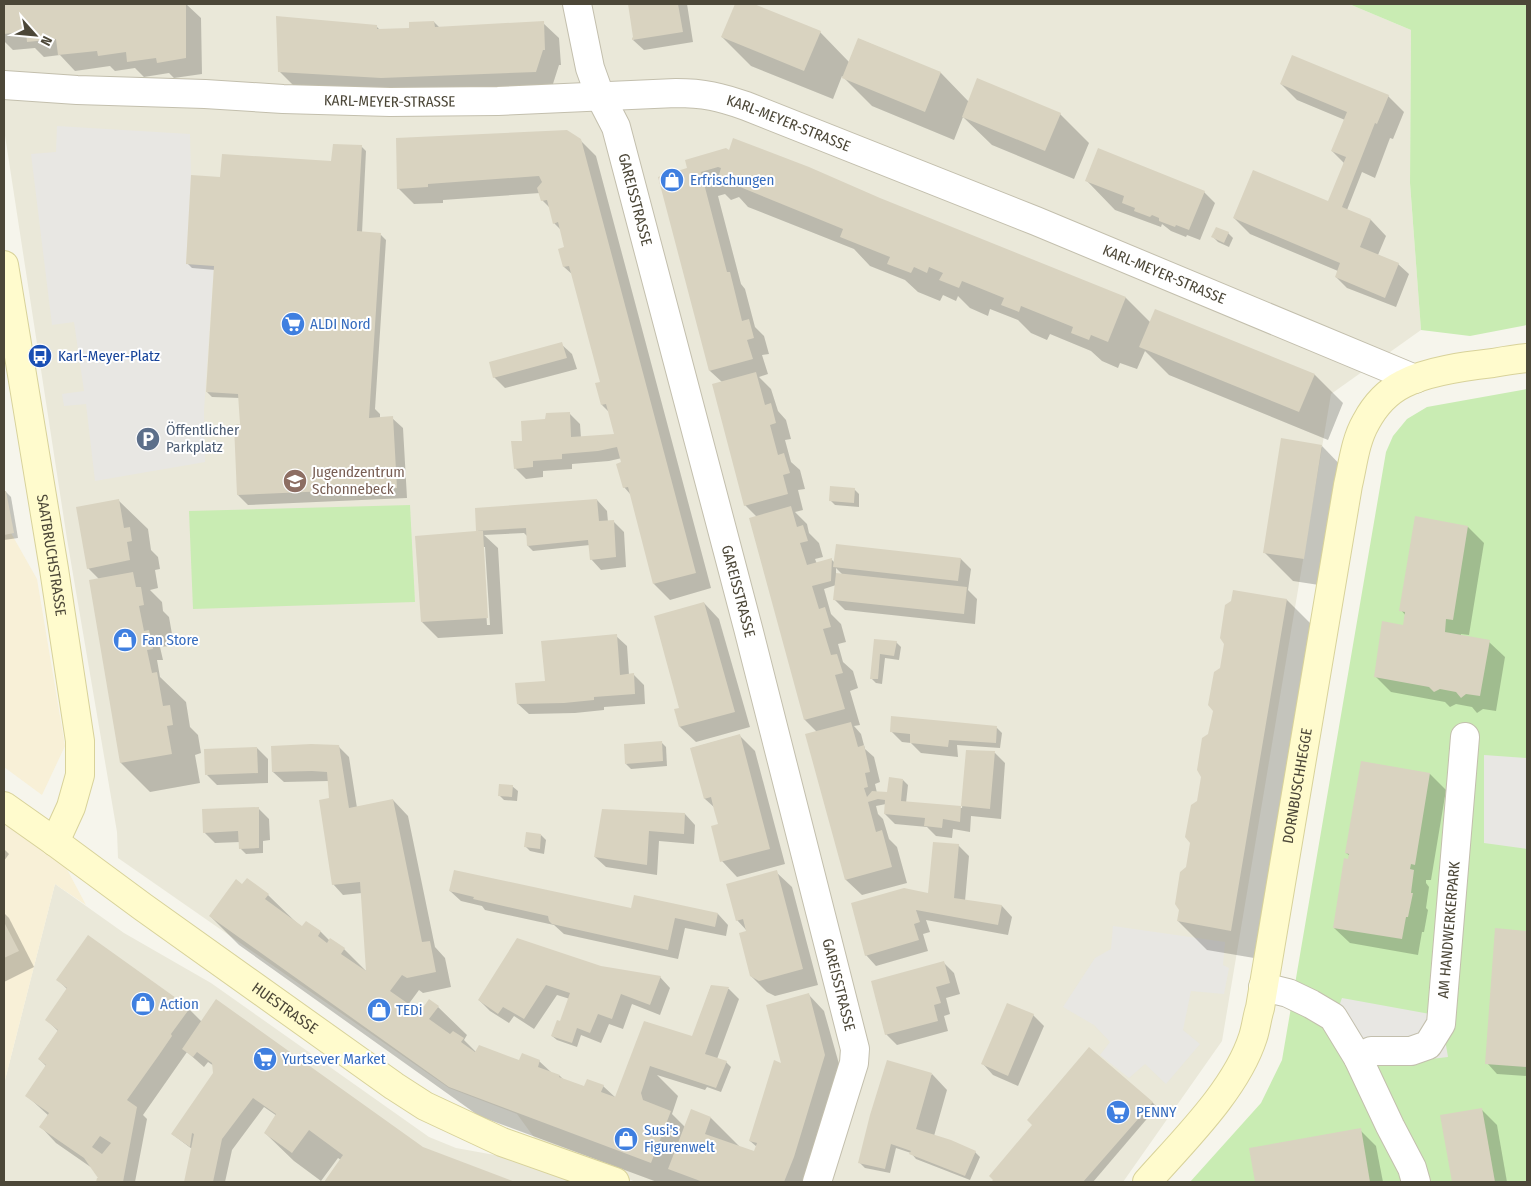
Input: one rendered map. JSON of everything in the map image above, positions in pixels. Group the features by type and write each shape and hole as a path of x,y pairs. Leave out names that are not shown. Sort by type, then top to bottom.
{"main road":[{"name":"SAATBRUCHSTRASSE","path":"4,265 80,741 80,775 71,807 55,842"},
{"path":"1414,379 1462,367 1527,358"},
{"name":"DORNBUSCHHEGGE","path":"1147,1182 1222,1094 1235,1075 1253,1038 1348,485 1357,444 1365,423 1377,406 1393,390 1414,379"},
{"name":"HUESTRASSE","path":"4,806 151,913 394,1086 425,1106 502,1142 615,1182"}],"street":[{"name":"GAREISSTRASSE","path":"577,4 590,68 600,96 616,127 748,628 855,1049 854,1063 817,1182"},
{"name":"KARL-MEYER-STRASSE","path":"4,85 77,90 390,102 498,101 698,93 720,97 1036,222 1414,379"},
{"name":"AM HANDWERKERPARK","path":"1358,1058 1371,1051 1410,1051 1428,1045 1441,1024 1464,737"},
{"path":"1262,987 1288,993 1332,1017 1358,1058 1412,1168 1416,1182"}],"shaded area":[{"path":"4,4 1349,4 1411,30 1410,183 1421,330 1331,394 1222,1041 1123,1182 636,1182 541,1147 517,1114 449,1088 118,858 117,832 67,539 4,129"},
{"path":"57,126 190,134 191,175 186,264 214,266 204,411 205,462 95,481 86,404 64,406 62,394 84,391 74,322 52,325 31,154 56,152"},
{"path":"4,491 11,533 37,579 65,746 42,795 4,767"},
{"path":"1484,755 1527,758 1527,849 1484,843"},
{"path":"4,809 53,843 86,905 55,884 4,1084"},
{"path":"55,884 124,933 211,983 429,1137 456,1148 544,1164 597,1182 4,1182 4,1084"},
{"path":"1113,926 1225,942 1223,965 1229,968 1224,994 1191,991 1183,1030 1200,1044 1166,1084 1145,1064 1129,1078 1100,1055 1110,1042 1094,1025 1063,1007 1095,958 1111,949"},
{"path":"1342,998 1441,1016 1448,1057 1353,1068 1330,1031"}],"green space":[{"path":"1349,4 1527,4 1527,325 1470,336 1421,330 1410,183 1411,30"},
{"path":"1527,389 1527,1182 1190,1182 1261,1103 1282,1060 1386,452 1393,436 1407,419 1427,407"},
{"path":"410,505 415,602 193,609 189,511"}],"building":[{"path":"4,4 186,4 186,58 157,63 156,58 127,62 126,52 98,56 97,51 58,55 56,39 27,42 26,31 4,34"},
{"path":"628,4 678,4 683,32 632,40"},
{"path":"735,4 754,4 821,31 804,71 721,37"},
{"path":"276,16 377,25 377,29 409,28 409,22 434,21 435,27 544,21 545,50 543,50 536,72 381,78 278,72"},
{"path":"858,38 941,72 925,112 842,78"},
{"path":"1292,55 1389,95 1377,124 1375,123 1342,207 1371,219 1360,247 1399,263 1385,298 1335,277 1340,263 1233,218 1253,170 1328,201 1346,157 1331,151 1347,112 1280,84"},
{"path":"977,78 1061,113 1045,151 962,117"},
{"path":"567,130 581,139 696,573 653,584 628,487 623,488 616,464 621,462 617,447 598,451 562,454 562,459 533,461 533,467 514,469 511,441 522,441 521,421 545,419 546,413 570,412 571,437 614,434 606,404 601,405 595,383 600,382 569,266 563,267 558,249 564,247 558,222 553,224 547,200 541,201 537,188 542,182 539,176 428,184 428,187 397,189 396,138"},
{"path":"733,138 809,167 880,198 1126,297 1108,342 1091,335 1089,340 1071,333 1073,327 1021,306 1019,312 1001,305 1004,298 962,281 959,288 939,280 943,273 929,267 927,273 914,267 911,273 887,264 890,257 840,237 843,229 718,178 721,168 718,167 701,172 742,321 749,319 754,338 747,340 753,359 709,371 658,177 687,168 685,160 726,148 729,150"},
{"name":"ALDI Nord","path":"333,144 362,145 357,231 381,233 369,418 393,416 397,488 237,495 234,425 240,424 238,394 206,392 214,266 186,264 191,175 220,177 222,154 331,161"},
{"path":"1098,148 1205,191 1189,230 1159,221 1159,218 1152,215 1150,217 1134,211 1135,208 1122,203 1124,196 1085,181"},
{"path":"1216,227 1229,232 1224,243 1211,237"},
{"path":"1155,309 1315,374 1299,412 1139,347"},
{"path":"562,342 567,358 493,378 489,362"},
{"path":"756,372 765,405 771,403 776,423 770,425 778,455 784,453 790,473 783,475 788,494 744,506 712,384"},
{"path":"1281,438 1322,445 1304,559 1263,553"},
{"path":"830,486 855,488 854,503 829,501"},
{"path":"4,491 6,491 14,533 4,535"},
{"path":"119,499 124,528 130,527 132,541 127,542 130,560 87,569 76,507"},
{"path":"597,499 599,521 614,520 616,557 590,560 588,540 527,546 526,528 476,531 475,508"},
{"path":"791,506 797,527 803,525 808,541 800,543 807,565 832,558 831,581 812,586 819,609 825,607 831,627 823,629 831,655 837,654 843,673 835,675 845,709 804,720 749,518"},
{"path":"1415,516 1468,526 1453,620 1446,619 1445,632 1490,640 1480,696 1466,694 1461,698 1456,692 1440,689 1434,692 1429,687 1374,677 1382,621 1403,625 1405,612 1399,611"},
{"path":"483,531 488,618 421,622 415,536"},
{"path":"836,544 961,558 958,581 833,567"},
{"path":"133,572 136,587 141,587 144,605 139,606 144,631 149,630 153,649 147,650 152,673 157,672 163,706 170,705 173,725 167,726 172,754 120,763 89,580"},
{"path":"836,573 967,587 964,614 833,600"},
{"path":"1233,590 1287,599 1231,931 1177,921 1179,910 1175,904 1180,872 1186,867 1190,843 1185,837 1191,805 1197,801 1201,777 1197,770 1202,738 1208,734 1213,711 1208,705 1214,672 1220,668 1224,644 1220,638 1225,605 1231,601"},
{"path":"704,602 735,712 679,727 674,709 679,708 654,616"},
{"path":"617,634 620,675 634,673 635,694 594,697 594,700 564,703 517,704 515,683 545,681 541,641"},
{"path":"874,639 897,641 894,656 880,654 878,679 870,679"},
{"path":"891,716 997,726 996,743 949,740 948,747 910,743 910,734 890,732"},
{"path":"851,722 858,747 864,745 870,772 865,773 868,787 864,788 867,797 872,791 887,792 889,777 903,779 901,801 961,806 960,822 943,819 942,828 924,826 925,818 884,814 885,800 878,799 868,802 876,832 882,830 892,867 845,880 805,734"},
{"path":"740,734 770,849 720,862 711,826 718,824 711,797 704,799 690,748"},
{"path":"662,741 663,761 625,764 624,744"},
{"path":"339,745 349,808 393,799 422,942 430,941 436,972 407,978 402,975 390,991 420,1012 429,999 439,1006 429,1019 450,1034 453,1031 464,1038 461,1042 475,1052 479,1045 519,1060 522,1053 540,1060 538,1067 560,1075 559,1077 584,1086 587,1079 604,1085 601,1092 615,1097 644,1021 692,1036 711,985 729,987 705,1054 727,1061 716,1088 650,1066 641,1093 643,1100 671,1111 651,1163 449,1087 209,916 236,879 242,884 247,878 269,894 265,899 302,926 306,921 321,931 318,936 327,943 330,938 345,948 341,954 366,971 360,882 332,885 319,800 329,798 327,772 272,772 271,746"},
{"path":"257,747 258,773 205,775 204,749"},
{"path":"966,750 995,751 990,809 961,806"},
{"path":"1361,761 1430,773 1415,865 1411,864 1410,869 1414,870 1411,893 1413,893 1402,939 1333,928 1344,858 1348,859 1349,854 1345,853"},
{"path":"499,784 513,785 512,797 498,796"},
{"path":"259,807 259,848 239,849 238,831 203,833 202,809"},
{"path":"602,809 685,813 684,834 649,831 647,865 594,857"},
{"path":"526,832 541,834 540,849 524,847"},
{"path":"933,842 959,844 954,898 1002,905 998,925 916,910 920,922 914,924 919,940 865,956 851,903 904,888 928,893"},
{"path":"454,870 631,908 634,895 718,913 715,927 675,918 668,950 552,924 548,916 473,899 474,897 449,891"},
{"path":"777,870 803,969 759,981 750,976 739,933 746,931 743,919 736,921 726,884"},
{"path":"4,922 19,951 4,958"},
{"path":"1495,928 1527,931 1527,1067 1485,1064"},
{"path":"88,935 190,1008 127,1100 137,1107 123,1182 96,1182 98,1178 84,1158 39,1127 49,1113 25,1096 46,1065 38,1059 58,1030 45,1020 67,988 56,980","holes":["100,1136 111,1143 102,1154 92,1147"]},
{"path":"517,938 601,966 661,976 650,1005 621,994 612,1019 598,1014 590,1033 577,1028 572,1043 551,1036 557,1020 560,1021 570,993 546,985 524,1019 503,1007 498,1014 478,1000"},
{"path":"944,961 950,983 936,987 941,1003 934,1005 938,1021 885,1035 871,981"},
{"path":"809,993 825,1055 794,1157 784,1182 703,1182 668,1169 691,1109 711,1117 705,1134 754,1151 757,1143 749,1141 774,1060 781,1063 766,1005"},
{"path":"216,999 423,1147 515,1182 324,1182 343,1155 309,1130 292,1153 264,1133 276,1114 253,1098 222,1139 213,1182 184,1182 194,1134 192,1133 190,1147 171,1134 213,1073 212,1063 197,1052 193,1057 182,1049"},
{"path":"1007,1003 1034,1014 1008,1076 981,1064"},
{"path":"1089,1047 1153,1102 1083,1182 991,1182 993,1180 989,1176 1032,1125 1027,1120"},
{"path":"887,1060 932,1073 916,1129 951,1140 976,1151 965,1176 909,1154 911,1151 891,1144 885,1169 858,1163"},
{"path":"1482,1108 1495,1182 1452,1182 1440,1115"},
{"path":"1361,1128 1370,1182 1255,1182 1249,1148"}],"place":[{"name":"Erfrischungen","path":"672,180"},
{"name":"ALDI Nord","path":"293,324"},
{"name":"Karl-Meyer-Platz","path":"40,356"},
{"name":"Öffentlicher Parkplatz","path":"148,439"},
{"name":"Jugendzentrum Schonnebeck","path":"295,481"},
{"name":"Fan Store","path":"125,640"},
{"name":"Action","path":"143,1004"},
{"name":"TEDi","path":"379,1010"},
{"name":"Yurtsever Market","path":"265,1059"},
{"name":"PENNY","path":"1118,1112"},
{"name":"Susi's Figurenwelt","path":"626,1139"}]}
